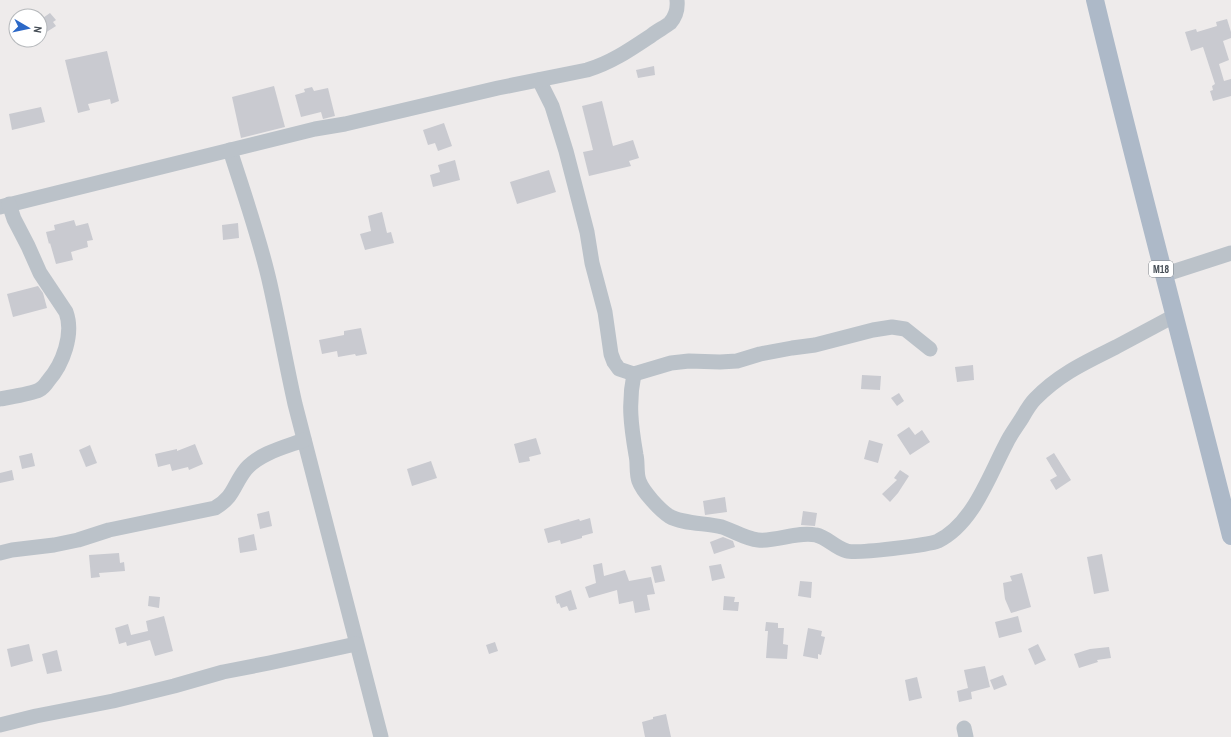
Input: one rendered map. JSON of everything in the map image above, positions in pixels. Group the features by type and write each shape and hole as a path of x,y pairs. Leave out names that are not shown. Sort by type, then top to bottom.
{"main road":[{"name":"M18","path":"1095,0 1121,110 1231,536"}],"street":[{"path":"0,400 40,390 45,385 59,366 65,351 68,332 68,319 66,312 40,273 14,219 4,206 315,129 345,124 601,66 669,23 678,6 677,0"},
{"path":"539,80 552,106 566,151 587,232 592,263 605,312 611,354 618,369 634,374 689,361 720,362 737,360 760,354 815,345 873,330 892,327 905,329 930,349"},
{"path":"230,150 256,232 270,284 283,354 304,440 381,737"},
{"path":"1163,275 1231,253"},
{"path":"634,374 630,395 630,411 632,432 637,455 638,478 642,488 669,516 676,519 720,527 754,540 761,541 795,536 816,535 822,537 839,548 851,552 876,550 937,542 955,530 967,515 987,484 1006,443 1033,400 1056,379 1080,364 1174,316"},
{"path":"0,553 78,540 109,530 215,508 230,496 240,477 255,461 279,449 304,440"},
{"path":"0,725 174,686 223,672 269,664 356,644"}],"building":[{"path":"50,13 56,20 53,22 56,26 48,31 48,14"},
{"path":"1227,19 1231,32 1231,38 1223,41 1229,60 1219,64 1224,81 1231,79 1231,96 1213,101 1210,91 1213,90 1212,86 1215,84 1203,47 1191,51 1185,32 1196,29 1197,32 1217,26 1216,22"},
{"path":"107,51 119,101 111,104 110,99 88,104 90,110 78,113 65,60"},
{"path":"654,66 655,75 638,78 636,70"},
{"path":"274,86 285,127 241,138 232,97"},
{"path":"312,87 314,91 328,88 335,116 323,119 321,112 301,117 295,95 305,92 304,89"},
{"path":"602,101 613,146 633,140 639,158 629,161 631,166 589,176 583,152 593,150 582,106"},
{"path":"41,107 45,122 12,130 9,114"},
{"path":"444,123 452,146 438,151 435,143 428,145 423,130"},
{"path":"455,160 460,180 433,187 430,175 440,172 438,165"},
{"path":"549,170 556,192 517,204 510,182"},
{"path":"382,212 387,233 391,232 394,243 365,250 360,234 371,231 368,216"},
{"path":"74,220 76,226 88,223 93,240 87,241 88,247 71,252 73,260 56,264 46,232 55,230 54,225"},
{"path":"238,223 239,238 223,240 222,225"},
{"path":"38,286 43,293 47,308 13,317 7,294"},
{"path":"361,328 367,354 356,356 355,354 338,357 337,351 322,354 319,340 344,335 344,331"},
{"path":"973,365 974,380 957,382 955,367"},
{"path":"862,375 881,376 880,390 861,389"},
{"path":"899,393 904,401 897,406 891,398"},
{"path":"909,427 915,435 922,430 930,442 910,455 897,435"},
{"path":"536,438 541,454 529,457 530,461 519,463 514,444"},
{"path":"869,440 883,444 878,463 864,459"},
{"path":"195,444 203,464 189,470 188,467 172,471 170,464 158,467 155,454 177,449 177,451"},
{"path":"90,445 97,463 86,467 79,450"},
{"path":"32,453 35,466 22,469 19,456"},
{"path":"1054,453 1071,480 1056,490 1050,480 1057,476 1046,458"},
{"path":"431,461 437,478 412,486 407,469"},
{"path":"12,470 14,480 0,483 0,473"},
{"path":"900,470 909,476 890,502 882,494 897,480 894,478"},
{"path":"725,497 727,512 705,515 703,501"},
{"path":"269,511 272,526 260,529 257,514"},
{"path":"803,511 817,513 815,526 801,525"},
{"path":"590,518 593,533 561,544 560,540 548,543 544,529 579,519 580,521"},
{"path":"254,534 257,550 240,553 238,538"},
{"path":"723,537 733,541 735,547 714,554 710,542"},
{"path":"119,553 120,563 124,562 125,571 99,573 100,577 91,578 89,555"},
{"path":"1102,554 1109,591 1094,594 1087,557"},
{"path":"602,563 604,576 625,570 629,581 651,577 655,594 647,595 650,610 635,613 633,601 619,604 617,590 589,598 585,587 596,583 593,565"},
{"path":"721,564 725,578 712,581 709,566"},
{"path":"661,565 665,581 655,583 651,567"},
{"path":"1022,573 1031,607 1011,613 1005,599 1003,583 1012,581 1010,576"},
{"path":"800,581 812,582 811,598 798,596"},
{"path":"571,590 577,609 569,611 567,606 561,608 559,603 557,604 555,596"},
{"path":"149,596 160,597 159,608 148,606"},
{"path":"724,596 735,597 734,602 739,602 738,611 723,610"},
{"path":"164,616 173,651 155,656 150,640 127,646 126,642 119,644 115,628 128,624 131,635 148,631 146,621"},
{"path":"1018,616 1022,632 999,638 995,622"},
{"path":"766,622 778,623 778,628 784,628 783,644 788,645 787,659 766,658 768,631 765,631"},
{"path":"808,628 822,631 821,636 825,637 821,655 818,654 818,659 803,656"},
{"path":"495,642 498,651 489,654 486,645"},
{"path":"29,644 33,661 11,667 7,649"},
{"path":"1038,644 1046,660 1035,665 1028,649"},
{"path":"1109,647 1111,658 1097,660 1098,662 1079,668 1074,654 1090,649"},
{"path":"57,650 62,671 47,674 42,654"},
{"path":"985,666 990,687 971,692 972,699 959,702 957,691 968,688 964,670"},
{"path":"1003,675 1007,685 994,690 990,680"},
{"path":"917,677 922,698 909,701 905,680"},
{"path":"666,714 671,737 645,737 642,722 653,719 653,717"}]}
